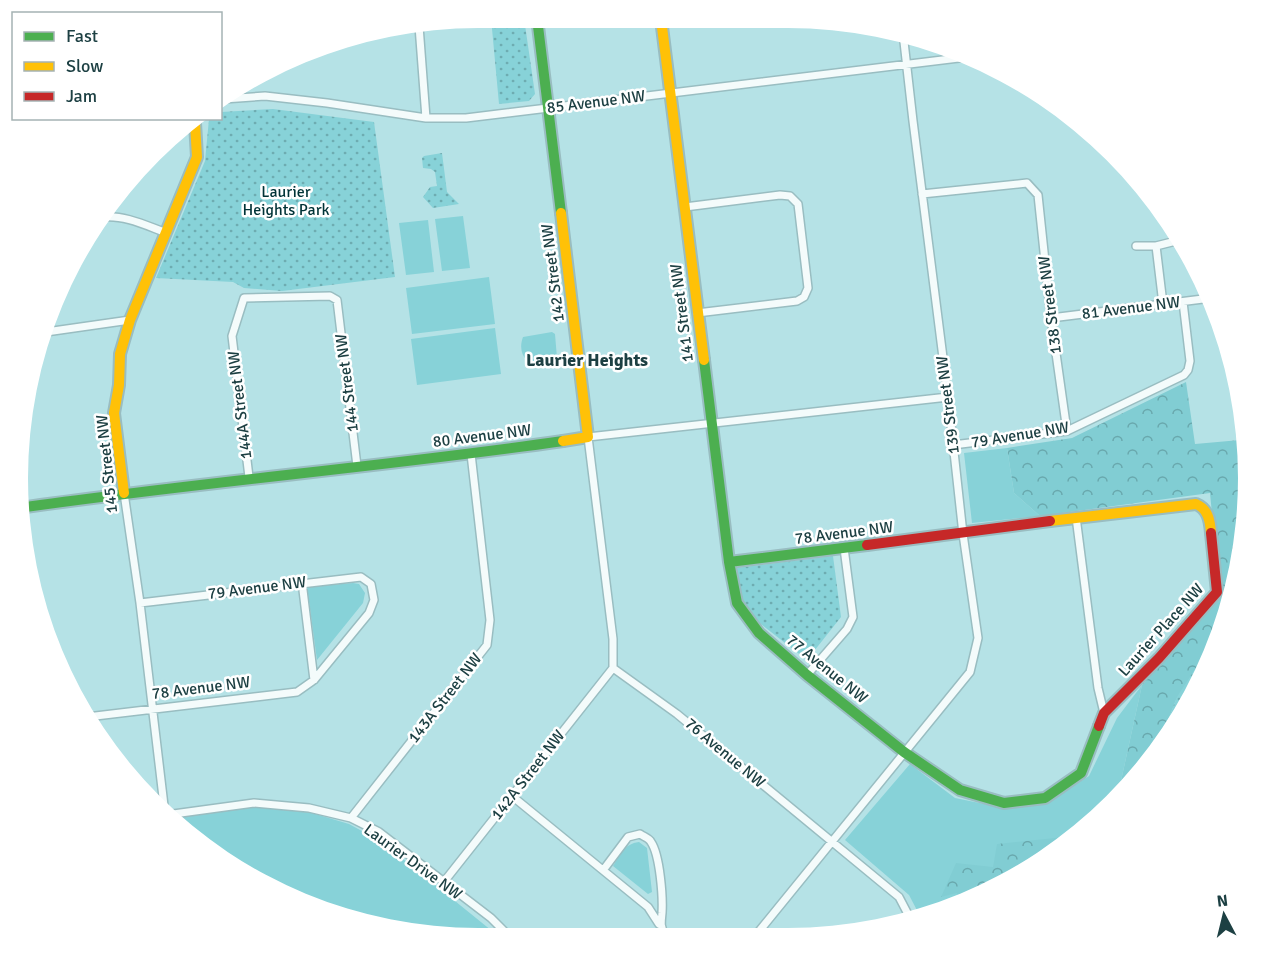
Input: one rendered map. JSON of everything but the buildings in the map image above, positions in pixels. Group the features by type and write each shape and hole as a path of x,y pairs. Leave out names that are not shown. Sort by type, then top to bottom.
{"street":[{"name":"142 Street NW","path":"538,28 613,639 613,668"},
{"name":"141 Street NW","path":"662,28 710,422 729,562 737,603"},
{"path":"419,32 426,118"},
{"name":"139 Street NW","path":"904,44 963,534 978,638 970,672 904,752"},
{"name":"85 Avenue NW","path":"238,98 265,96 426,118 466,118 950,59"},
{"name":"145 Street NW","path":"164,801 114,413 119,385 120,354 130,321 197,157 195,129"},
{"name":"138 Street NW","path":"922,194 1028,183 1038,195 1051,318 1067,431"},
{"path":"685,207 780,195 790,196 798,204 808,288 804,297 797,301 697,313"},
{"path":"112,217 167,233"},
{"path":"1136,246 1156,246 1170,242"},
{"path":"1156,246 1163,304"},
{"name":"144 Street NW","path":"244,298 330,296 337,300 357,466"},
{"name":"144A Street NW","path":"244,298 232,336 249,477"},
{"name":"81 Avenue NW","path":"1051,318 1200,300"},
{"name":"79 Avenue NW","path":"953,445 1067,431 1184,375 1190,361 1183,302"},
{"path":"53,331 130,321"},
{"name":"80 Avenue NW","path":"29,507 249,477 471,454 710,422 948,396"},
{"name":"143A Street NW","path":"351,818 487,645 490,620 471,454"},
{"name":"Laurier Place NW","path":"904,752 960,790 1004,803 1045,798 1081,773 1104,713 1160,658 1217,592 1210,519 1203,507 1196,504 1076,517 963,534"},
{"name":"Laurier Place NW","path":"1076,517 1098,688 1104,713"},
{"name":"78 Avenue NW","path":"729,562 963,534"},
{"path":"807,675 847,629 853,617 844,548"},
{"name":"79 Avenue NW","path":"140,603 302,582 361,577 372,584 374,600 369,613 314,680"},
{"path":"302,582 314,680"},
{"name":"77 Avenue NW","path":"737,603 759,633 807,675 904,752"},
{"name":"142A Street NW","path":"443,883 613,668"},
{"name":"76 Avenue NW","path":"613,668 677,714 833,843"},
{"name":"78 Avenue NW","path":"96,716 297,692 314,680"},
{"path":"762,928 833,843 904,752"},
{"path":"512,796 648,907 661,928"},
{"name":"Laurier Drive NW","path":"177,813 254,803 309,808 351,818 379,832 501,928"},
{"path":"604,869 628,837 640,834 650,840 659,868 662,912 659,924"},
{"path":"833,843 899,897 907,912"}],"green space":[{"path":"492,28 525,28 535,94 529,101 499,104"},
{"name":"Laurier Heights Park","path":"273,109 374,122 395,277 282,291 244,288 233,282 156,278 205,161 209,120 222,120 222,112"},
{"path":"442,153 447,192 459,204 433,208 423,197 430,187 437,186 435,172 423,168 422,158"},
{"path":"463,216 470,268 442,271 435,219"},
{"path":"428,220 434,272 406,275 399,223"},
{"path":"489,277 495,324 412,334 406,288"},
{"path":"495,328 501,374 417,385 411,339"},
{"path":"552,332 555,334 557,358 543,365 530,363 525,359 521,345 523,337"},
{"path":"1186,382 1195,444 1236,440 1238,478 1234,537 1214,623 1193,672 1176,700 1169,717 1145,752 1121,780 1142,685 1220,597 1210,493 1040,516 1014,493 1007,448 1072,438"},
{"path":"1007,448 1014,493 1040,516 972,523 964,453"},
{"path":"833,556 841,617 807,660 757,621 740,598 736,568"},
{"path":"359,584 365,593 363,603 317,660 307,587"},
{"path":"1195,670 1169,717 1177,697"},
{"path":"1142,685 1121,780 1106,797 1061,836 1038,853 987,882 917,909 909,895 845,840 910,764 955,798 1004,808 1047,803 1089,776 1117,718"},
{"path":"241,808 279,808 312,813 349,824 382,842 488,928 420,925 334,905 279,882 253,868 228,853 182,817"},
{"path":"1059,838 1038,853 987,882 957,895 957,893 941,897 956,863 993,867 997,844"},
{"path":"639,842 647,848 652,892 648,894 613,866 626,847"}],"traffic: fast":[{"path":"538,28 561,213"},
{"path":"704,360 729,562 737,603 759,633 807,675 904,752 960,790 1004,803 1045,798 1081,773 1099,726"},
{"path":"29,507 563,441"},
{"path":"729,562 867,545"}],"traffic: slow":[{"path":"662,28 704,360"},
{"path":"124,493 114,413 119,385 120,354 130,320 197,157 195,129"},
{"path":"561,213 588,437 563,441"},
{"path":"1050,521 1196,504 1208,516 1211,533"}],"traffic: jam":[{"path":"867,545 1050,521"},
{"path":"1099,726 1104,713 1159,658 1217,592 1211,533"}],"district":[{"name":"Laurier Heights","path":"587,360"}]}
